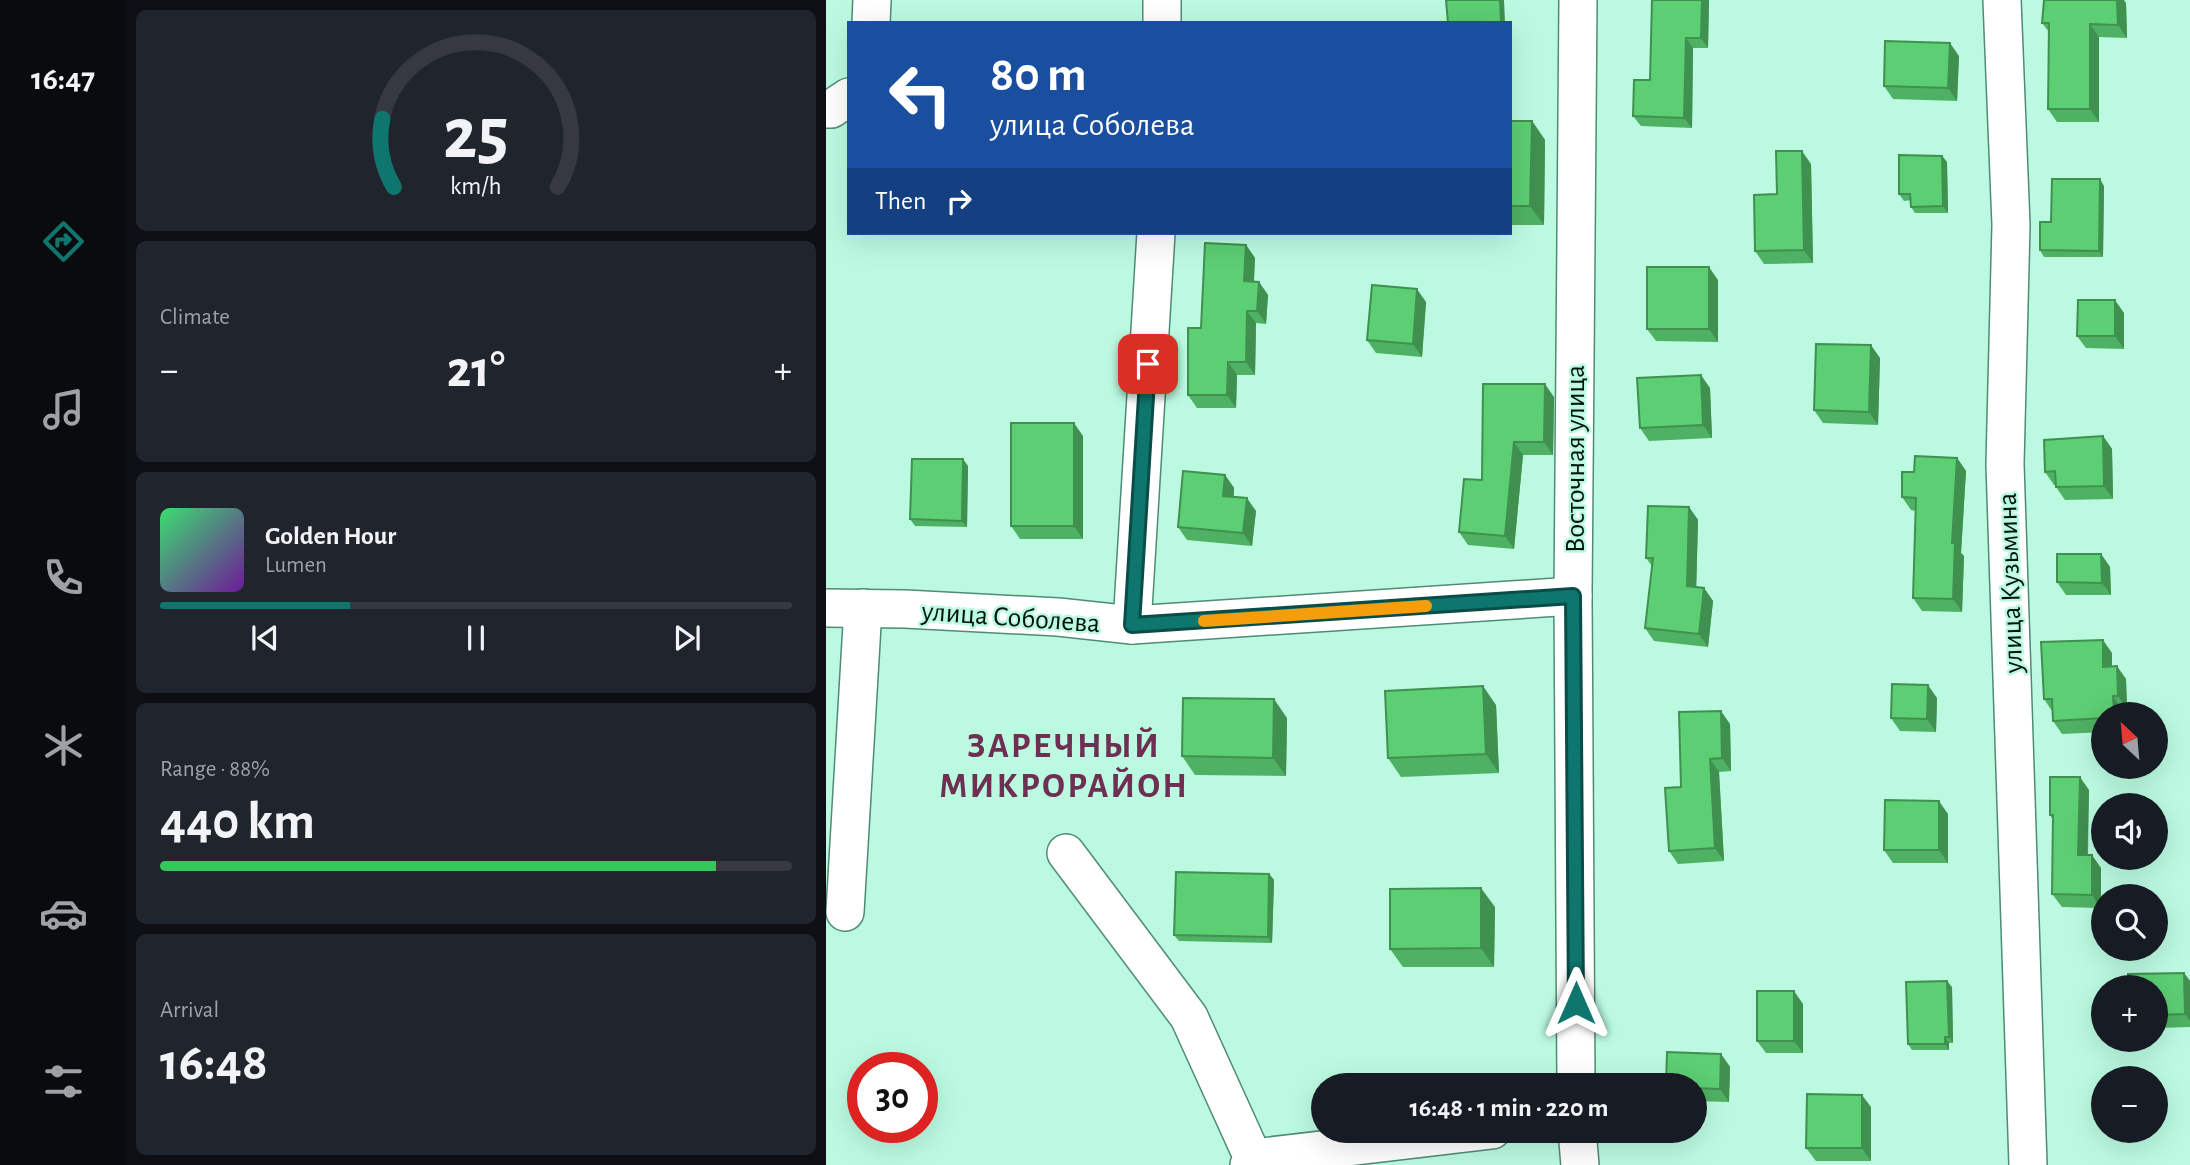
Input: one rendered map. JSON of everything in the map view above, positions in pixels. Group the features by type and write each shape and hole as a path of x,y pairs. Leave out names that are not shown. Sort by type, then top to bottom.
{"street":[{"path":"871,21 872,0"},
{"path":"1162,21 1163,0"},
{"name":"Восточная улица","path":"1576,1073 1573,596 1578,0"},
{"name":"улица Кузьмина","path":"2002,0 2011,225 2005,464 2028,1165"},
{"path":"826,109 831,109 847,98"},
{"path":"1132,625 1156,235"},
{"name":"улица Соболева","path":"826,608 1058,617 1132,625 1573,596"},
{"path":"845,912 863,608"},
{"path":"1066,853 1189,1017 1251,1161 1391,1143"},
{"path":"1578,1143 1580,1165"}],"building":[{"path":"1446,0 1500,0 1501,21 1448,21"},
{"path":"1652,0 1702,0 1701,38 1686,38 1684,118 1633,116 1634,80 1650,80"},
{"path":"2044,0 2117,0 2118,25 2090,24 2090,109 2048,109 2049,23 2042,23"},
{"path":"1885,41 1950,43 1948,88 1884,86"},
{"path":"1512,121 1532,121 1530,206 1512,206"},
{"path":"1776,151 1802,151 1804,250 1755,251 1754,195 1777,194"},
{"path":"1899,155 1942,156 1943,206 1911,207 1910,194 1899,194"},
{"path":"2052,179 2100,179 2099,251 2040,250 2040,222 2051,222"},
{"path":"1205,243 1246,245 1244,281 1259,282 1257,311 1247,311 1246,362 1228,362 1227,395 1188,395 1188,328 1201,328"},
{"path":"1647,267 1709,267 1709,329 1647,329"},
{"path":"1372,285 1417,289 1413,344 1367,340"},
{"path":"2078,300 2115,300 2115,336 2077,336"},
{"path":"1816,344 1871,345 1869,412 1814,410"},
{"path":"1701,375 1703,425 1640,428 1637,378"},
{"path":"1483,384 1545,384 1544,442 1514,442 1505,536 1459,532 1464,479 1482,480"},
{"path":"1011,423 1074,423 1074,526 1011,526"},
{"path":"2103,436 2104,486 2056,487 2055,471 2045,472 2044,440"},
{"path":"1915,456 1957,458 1952,543 1955,543 1953,599 1913,598 1916,498 1902,497 1902,472 1914,472"},
{"path":"912,459 963,459 962,521 910,519"},
{"path":"1183,471 1225,475 1223,496 1247,498 1243,533 1178,527"},
{"path":"1648,506 1689,507 1687,586 1704,588 1699,634 1645,628 1653,558 1646,558"},
{"path":"2057,554 2101,554 2102,583 2057,582"},
{"path":"2103,640 2103,667 2117,666 2118,696 2113,696 2113,702 2091,702 2091,719 2053,721 2052,699 2044,699 2041,642"},
{"path":"1892,684 1928,685 1927,719 1891,718"},
{"path":"1483,686 1486,754 1388,758 1385,691"},
{"path":"1183,698 1274,699 1273,758 1182,756"},
{"path":"1721,711 1722,758 1710,759 1715,848 1669,851 1665,788 1681,787 1679,712"},
{"path":"2050,777 2080,777 2078,855 2091,855 2091,895 2052,894 2053,815 2050,815"},
{"path":"1885,800 1939,801 1939,850 1884,850"},
{"path":"1176,872 1269,874 1268,937 1174,935"},
{"path":"1481,888 1481,948 1390,949 1390,889"},
{"path":"2184,973 2185,1014 2168,1015 2168,975 2128,974"},
{"path":"1947,981 1949,1037 1945,1037 1945,1044 1908,1044 1906,982"},
{"path":"1757,991 1794,991 1794,1041 1757,1041"},
{"path":"1667,1052 1721,1054 1720,1089 1707,1088 1707,1073 1666,1073"},
{"path":"1807,1094 1862,1095 1862,1148 1806,1148"}],"slow traffic":[{"path":"1204,621 1426,606"}],"district":[{"name":"ЗАРЕЧНЫЙ МИКРОРАЙОН","path":"1064,765"}],"route":[{"path":"1148,364 1132,625 1573,596 1576,1003"}]}
